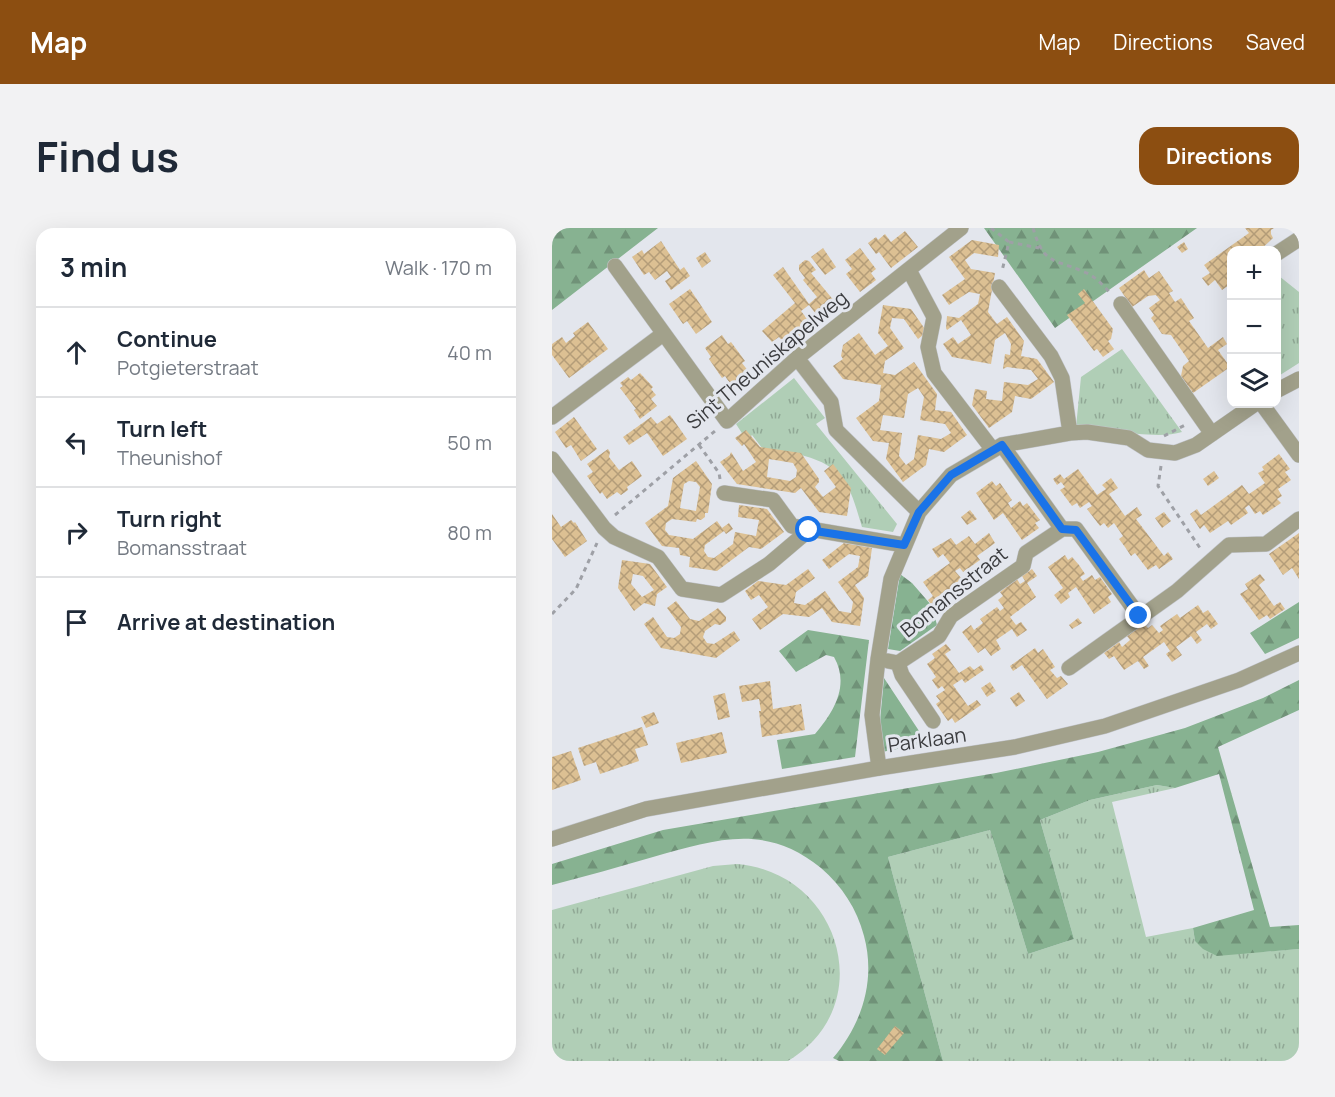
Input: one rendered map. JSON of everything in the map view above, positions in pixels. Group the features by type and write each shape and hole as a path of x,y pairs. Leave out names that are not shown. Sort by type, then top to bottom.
{"street":[{"name":"Sint Theuniskapelweg","path":"728,421 797,358 961,228"},
{"path":"1281,251 1299,239"},
{"path":"615,266 728,421"},
{"path":"909,270 934,317 928,347 934,373 1062,529 1076,530 1139,616"},
{"path":"999,287 1051,356 1062,378 1070,433"},
{"path":"1121,304 1212,434"},
{"path":"552,417 663,334"},
{"path":"797,358 831,402 836,430 919,512"},
{"path":"1281,388 1299,379"},
{"path":"879,768 872,715 878,659 891,579 919,512 951,475 997,448 1070,433 1087,432 1129,438 1148,450 1175,453 1196,445 1249,408"},
{"path":"1265,408 1299,455"},
{"path":"552,459 604,528 620,540 658,557 682,589 721,595 769,564 809,530"},
{"path":"724,493 773,500 792,526 904,545"},
{"path":"1069,668 1177,591 1229,545 1266,544 1299,519"},
{"name":"Bomansstraat","path":"898,663 939,636 951,616 1023,566 1026,553 1062,529"},
{"name":"Parklaan","path":"552,839 646,809 879,768 1015,747 1105,726 1239,680 1299,653"},
{"path":"878,659 898,663 902,675 933,721"}],"path":[{"path":"990,228 1009,242 1039,248"},
{"path":"1033,228 1039,248 1052,261 1084,271 1098,279 1121,304"},
{"path":"999,287 1009,242"},
{"path":"1201,416 1164,436 1158,486 1210,562"},
{"name":"Sint Theuniskapelweg","path":"552,614 576,589 609,520 728,421"},
{"path":"699,444 719,472 724,493"}],"green space":[{"path":"552,228 658,228 552,310"},
{"path":"984,228 1197,228 1055,328"},
{"path":"1281,278 1299,292 1299,363 1281,374"},
{"path":"1122,349 1182,432 1159,435 1076,427 1081,377"},
{"path":"794,378 825,418 816,424 897,524 893,532 862,527 848,487 841,477 822,462 799,454 762,448 752,435 747,441 736,424"},
{"path":"900,574 912,583 932,606 937,625 900,651 888,649"},
{"path":"1299,602 1299,638 1265,654 1250,633"},
{"path":"808,630 869,640 855,757 782,769 777,740 815,734 834,707 840,688 839,667 834,657 826,655 796,672 779,651"},
{"path":"884,678 927,743 877,753"},
{"path":"1299,680 1299,710 1218,747 1270,927 1299,925 1299,949 1217,956 1203,949 1195,941 1193,928 1254,910 1219,774 1175,788 1157,785 1090,800 1040,820 1074,939 1028,954 990,830 888,857 943,1061 839,1061 833,1058 852,1031 864,1001 868,969 864,936 848,899 829,875 800,854 780,844 760,840 719,841 552,885 552,864 663,830 996,773 1098,752 1185,728 1263,698"},
{"path":"1157,785 1175,788 1112,802 1146,937 1193,928 1195,941 1261,952 1299,949 1299,1061 943,1061 888,857 990,830 1028,954 1074,939 1040,820 1090,800"},
{"path":"737,864 773,873 802,891 823,916 836,945 840,977 833,1008 816,1037 788,1061 552,1061 552,910 713,866"}],"building":[{"path":"1245,228 1274,228 1271,230 1273,238 1264,246 1231,246 1249,233"},
{"path":"905,231 918,247 891,268 879,252 876,254 868,243 876,237 878,240 885,234 891,242"},
{"path":"972,240 999,245 998,257 974,253 965,260 971,269 995,273 988,312 997,324 1007,317 1024,341 1021,356 1037,359 1054,382 1031,399 1015,396 1012,412 989,428 972,405 975,389 987,391 986,399 1002,401 1004,382 1028,385 1038,379 1031,370 1007,367 1003,369 1005,354 1010,355 1011,344 1005,333 995,340 991,364 952,357 943,344 953,337 958,344 971,335 961,320 947,330 947,316 959,318 978,304 980,294 969,292 949,305 942,295 965,279 949,257"},
{"path":"661,241 680,270 684,267 690,276 671,290 665,281 671,277 667,271 655,280 649,272 644,275 632,257 642,250 644,254"},
{"path":"1184,242 1188,249 1182,253 1177,247"},
{"path":"823,248 836,267 825,275 811,257"},
{"path":"860,248 876,269 871,273 876,280 860,292 846,274 852,269 845,260"},
{"path":"1227,249 1227,286 1222,290 1215,280 1208,286 1202,278 1210,273 1204,265"},
{"path":"705,252 711,261 702,268 696,258"},
{"path":"805,260 809,261 816,270 811,273 840,308 822,322 809,305 801,311 812,325 804,332 807,334 789,349 779,337 772,342 762,331 795,303 773,275 783,267 809,304 817,297 803,280 805,278 799,270 799,265"},
{"path":"1144,270 1149,278 1159,271 1173,291 1169,293 1175,302 1181,298 1194,318 1189,321 1208,348 1223,337 1227,344 1218,350 1227,363 1227,369 1193,393 1181,376 1183,366 1189,361 1171,335 1162,334 1151,318 1154,315 1149,308 1160,300 1156,295 1148,296 1132,307 1119,288"},
{"path":"690,289 712,322 696,334 687,321 683,324 669,304"},
{"path":"1084,289 1113,329 1111,339 1108,341 1114,349 1103,357 1097,349 1094,351 1067,315 1085,303 1078,294"},
{"path":"883,305 911,309 927,332 918,339 904,319 892,318 890,328 904,348 885,361 883,373 895,375 914,362 937,394 935,410 951,412 967,435 944,452 929,449 926,465 903,482 886,459 889,443 873,441 856,418 879,401 881,385 843,379 833,366 843,359 841,356 843,345 859,333 875,355 888,346 878,333","holes":["918,388 924,397 920,420 945,424 951,433 941,439 918,435 914,459 906,465 899,456 902,433 880,430 883,415 904,418 908,394"]},
{"path":"588,322 608,349 569,378 552,355 552,344 562,337 566,343 575,336 573,333"},
{"path":"722,335 728,344 731,342 745,361 742,363 749,372 739,382 736,381 731,385 725,376 722,378 709,359 711,357 705,348"},
{"path":"640,373 653,387 651,389 656,395 651,399 657,406 640,419 634,410 636,409 620,388 623,386 620,383 628,377 631,380"},
{"path":"670,415 687,439 663,456 647,433 629,445 623,437 651,417 657,424"},
{"path":"574,417 597,449 581,461 571,445 566,448 555,432"},
{"path":"746,430 760,447 801,453 819,479 815,487 823,497 836,487 824,471 833,464 851,488 847,516 819,512 801,488 795,493 737,484 720,462 731,452 743,471 756,462 744,444 742,446 735,438","holes":["769,459 793,463 797,470 796,477 790,481 767,477"]},
{"path":"608,449 609,457 619,470 632,461 642,476 627,487 628,490 621,495 617,492 607,499 602,492 600,494 587,476 593,472 587,464"},
{"path":"1279,454 1290,469 1285,472 1291,480 1278,489 1282,496 1277,499 1281,503 1263,515 1260,511 1255,514 1249,505 1245,508 1248,513 1231,525 1228,521 1210,533 1204,525 1200,529 1190,514 1197,509 1201,515 1242,485 1249,494 1265,483 1258,473 1264,470 1262,467"},
{"path":"696,461 712,484 708,513 705,513 705,517 701,520 697,519 696,522 672,519 666,523 665,530 669,535 693,539 717,521 722,528 729,523 733,529 726,534 724,531 705,545 704,551 708,557 714,558 733,544 735,532 756,536 759,520 738,517 739,505 767,509 784,532 761,549 749,547 717,571 689,567 690,557 680,555 679,548 662,546 645,523 668,506 673,478","holes":["689,481 696,482 700,487 696,511 680,508 684,484"]},
{"path":"1078,469 1097,495 1106,489 1102,485 1111,478 1118,488 1109,494 1125,516 1137,507 1142,515 1136,519 1164,556 1168,552 1173,559 1159,569 1156,565 1148,570 1135,553 1131,556 1119,539 1123,536 1114,523 1108,528 1104,523 1100,526 1087,509 1092,506 1089,502 1080,508 1077,503 1072,506 1060,490 1065,487 1061,482 1057,485 1053,479 1060,474 1064,479"},
{"path":"1214,471 1219,478 1208,486 1203,479"},
{"path":"992,481 996,486 1000,483 1012,500 1008,503 1011,508 1020,501 1023,506 1027,503 1040,520 1035,523 1039,528 1022,540 1003,513 994,520 976,493"},
{"path":"970,510 977,519 967,525 961,517"},
{"path":"1164,512 1171,521 1162,528 1155,518"},
{"path":"552,514 561,527 571,520 575,522 587,541 565,557 552,539"},
{"path":"989,533 995,543 977,556 980,560 963,572 960,568 955,571 962,579 957,583 960,587 943,600 940,595 935,599 939,603 933,607 928,600 933,596 923,582 950,563 943,554 938,558 932,549 951,538 956,545 969,536 975,544"},
{"path":"1299,533 1299,579 1292,568 1283,575 1269,554"},
{"path":"844,543 872,548 868,576 855,585 864,598 860,626 832,622 822,608 809,617 783,614 760,630 752,619 768,607 759,595 751,600 745,591 758,581 786,585 808,569 815,578 796,592 794,603 805,605 825,591 839,611 851,613 853,602 838,582 858,567 860,556 849,554 829,569 822,560"},
{"path":"1065,555 1068,560 1072,557 1079,565 1085,574 1080,577 1083,581 1092,575 1095,580 1100,577 1112,594 1108,597 1111,602 1094,614 1076,587 1068,593 1070,597 1061,604 1054,595 1063,588 1048,567"},
{"path":"622,560 650,564 667,587 657,594 655,606 644,603 634,611 618,588","holes":["633,574 643,576 654,590 642,597 631,584"]},
{"path":"1032,569 1037,576 1027,583 1036,597 1010,617 1016,625 1021,622 1027,630 1017,637 1012,629 996,640 1001,649 991,656 985,648 978,653 962,632 971,625 974,630 983,623 980,619 997,607 1000,611 1004,608 998,600 1003,596 1000,592 1017,579 1020,584 1025,581 1022,576"},
{"path":"1260,574 1265,580 1259,585 1274,606 1280,602 1285,609 1270,619 1267,615 1259,620 1240,594 1248,589 1245,584"},
{"path":"676,601 690,619 699,621 718,608 726,617 726,621 720,625 715,624 705,631 703,637 707,643 714,644 734,631 740,640 716,658 661,648 644,624 653,617 667,637 674,638 680,634 681,627 667,608"},
{"path":"1198,605 1203,613 1208,610 1218,624 1211,629 1207,624 1196,632 1202,640 1197,644 1191,636 1176,647 1182,655 1172,662 1166,654 1170,651 1164,642 1143,657 1149,666 1144,669 1138,661 1124,670 1114,656 1109,659 1104,653 1119,642 1122,647 1130,640 1127,636 1144,624 1148,628 1152,625 1159,633 1163,630 1160,626 1177,614 1180,618"},
{"path":"1078,618 1082,623 1072,629 1069,625"},
{"path":"946,644 951,650 945,654 959,673 970,666 974,670 981,665 984,670 965,683 962,679 953,685 968,706 977,700 981,705 955,723 952,718 948,721 936,704 940,701 936,696 945,690 942,686 938,689 932,680 936,677 927,664 935,658 932,654"},
{"path":"1035,648 1038,653 1043,649 1055,667 1050,670 1057,678 1061,676 1068,684 1047,699 1022,665 1013,671 1010,666"},
{"path":"770,681 773,709 801,704 805,730 762,737 759,699 742,702 739,686"},
{"path":"990,682 996,691 987,697 981,688"},
{"path":"1019,692 1025,701 1016,707 1010,698"},
{"path":"725,693 730,717 718,720 713,696"},
{"path":"654,712 659,723 646,728 641,717"},
{"path":"642,727 648,745 635,749 639,761 600,774 596,762 584,766 578,748"},
{"path":"722,732 727,753 681,763 676,743"},
{"path":"571,751 581,780 552,790 552,757"},
{"path":"895,1026 904,1033 885,1055 877,1049"}],"route":[{"path":"809,530 904,545 919,512 951,475 1002,445 1062,529 1076,530 1139,616"}]}
